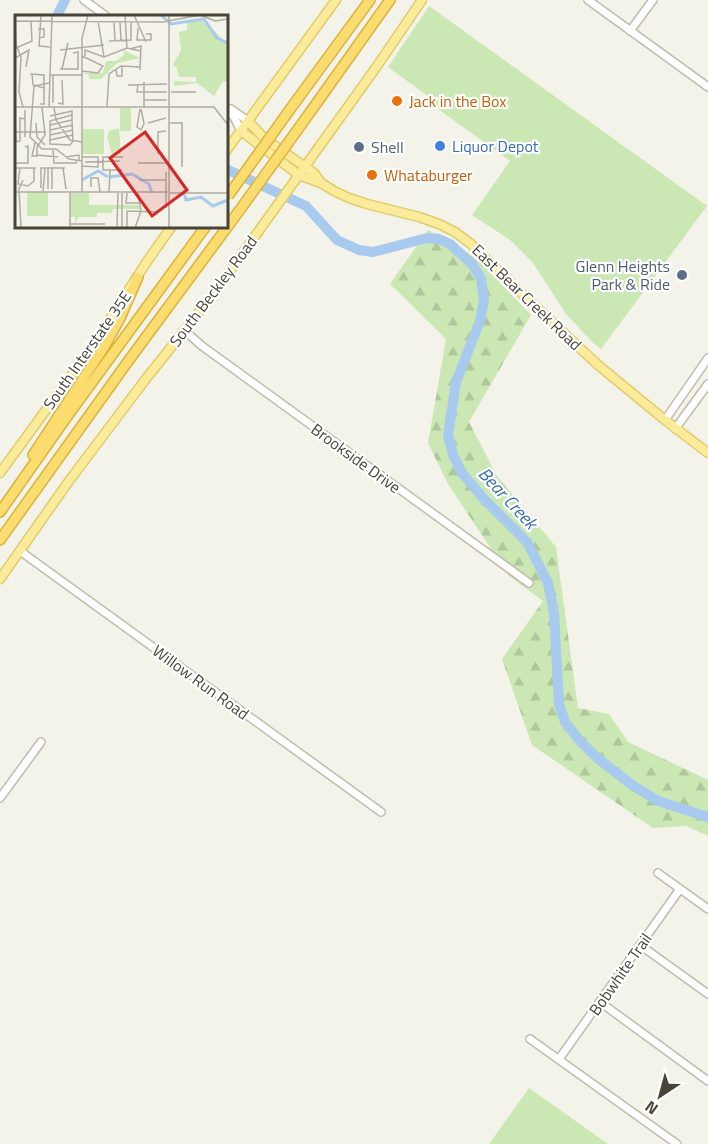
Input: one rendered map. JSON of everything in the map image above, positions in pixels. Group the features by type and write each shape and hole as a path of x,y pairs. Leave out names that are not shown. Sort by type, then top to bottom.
{"highway":[{"path":"228,196 370,0"},
{"path":"228,226 390,0"},
{"path":"0,512 205,228"},
{"path":"0,540 226,228"},
{"path":"0,503 104,347 138,277"}],"main road":[{"path":"228,148 336,0"},
{"name":"South Beckley Road","path":"0,579 69,481 212,296 290,189 422,0"},
{"name":"East Bear Creek Road","path":"248,121 266,139 314,173 323,184"},
{"name":"East Bear Creek Road","path":"241,131 298,175 323,184 349,198 419,217 455,232 471,244 582,351 633,395 708,453"},
{"name":"South Interstate 35E","path":"0,473 94,344 171,228"}],"street":[{"path":"84,0 105,15"},
{"path":"588,0 708,87"},
{"path":"630,31 653,0"},
{"path":"228,107 248,121"},
{"path":"228,109 241,131"},
{"name":"Brookside Drive","path":"185,331 202,346 529,583"},
{"path":"665,420 708,358"},
{"path":"675,429 708,384"},
{"name":"Willow Run Road","path":"20,551 381,812"},
{"path":"0,798 41,742"},
{"path":"658,873 708,909"},
{"name":"Bobwhite Trail","path":"559,1059 680,889"},
{"path":"640,945 708,994"},
{"path":"600,1002 708,1081"},
{"path":"530,1039 677,1144"}],"green space":[{"path":"429,6 707,206 601,349 566,314 533,263 510,240 472,215 510,161 434,106 436,102 388,67"},
{"path":"428,230 475,257 531,315 469,422 497,476 556,547 578,708 609,714 628,742 708,780 708,836 686,826 653,828 532,745 502,659 543,601 509,576 448,484 428,443 446,339 390,284"},
{"path":"529,1088 608,1144 489,1144"}],"waterway":[{"name":"Bear Creek","path":"58,15 65,0"},
{"name":"Bear Creek","path":"228,170 306,206 337,240 359,250 373,252 427,238 439,239 450,244 473,265 481,279 484,300 480,321 456,382 448,435 453,455 462,473 483,498 527,542 548,583 554,613 559,704 565,722 596,757 632,785 658,801 708,817"}],"place":[{"name":"Jack in the Box","path":"397,101"},
{"name":"Liquor Depot","path":"440,146"},
{"name":"Shell","path":"359,147"},
{"name":"Whataburger","path":"372,175"},
{"name":"Glenn Heights Park & Ride","path":"682,275"}]}
